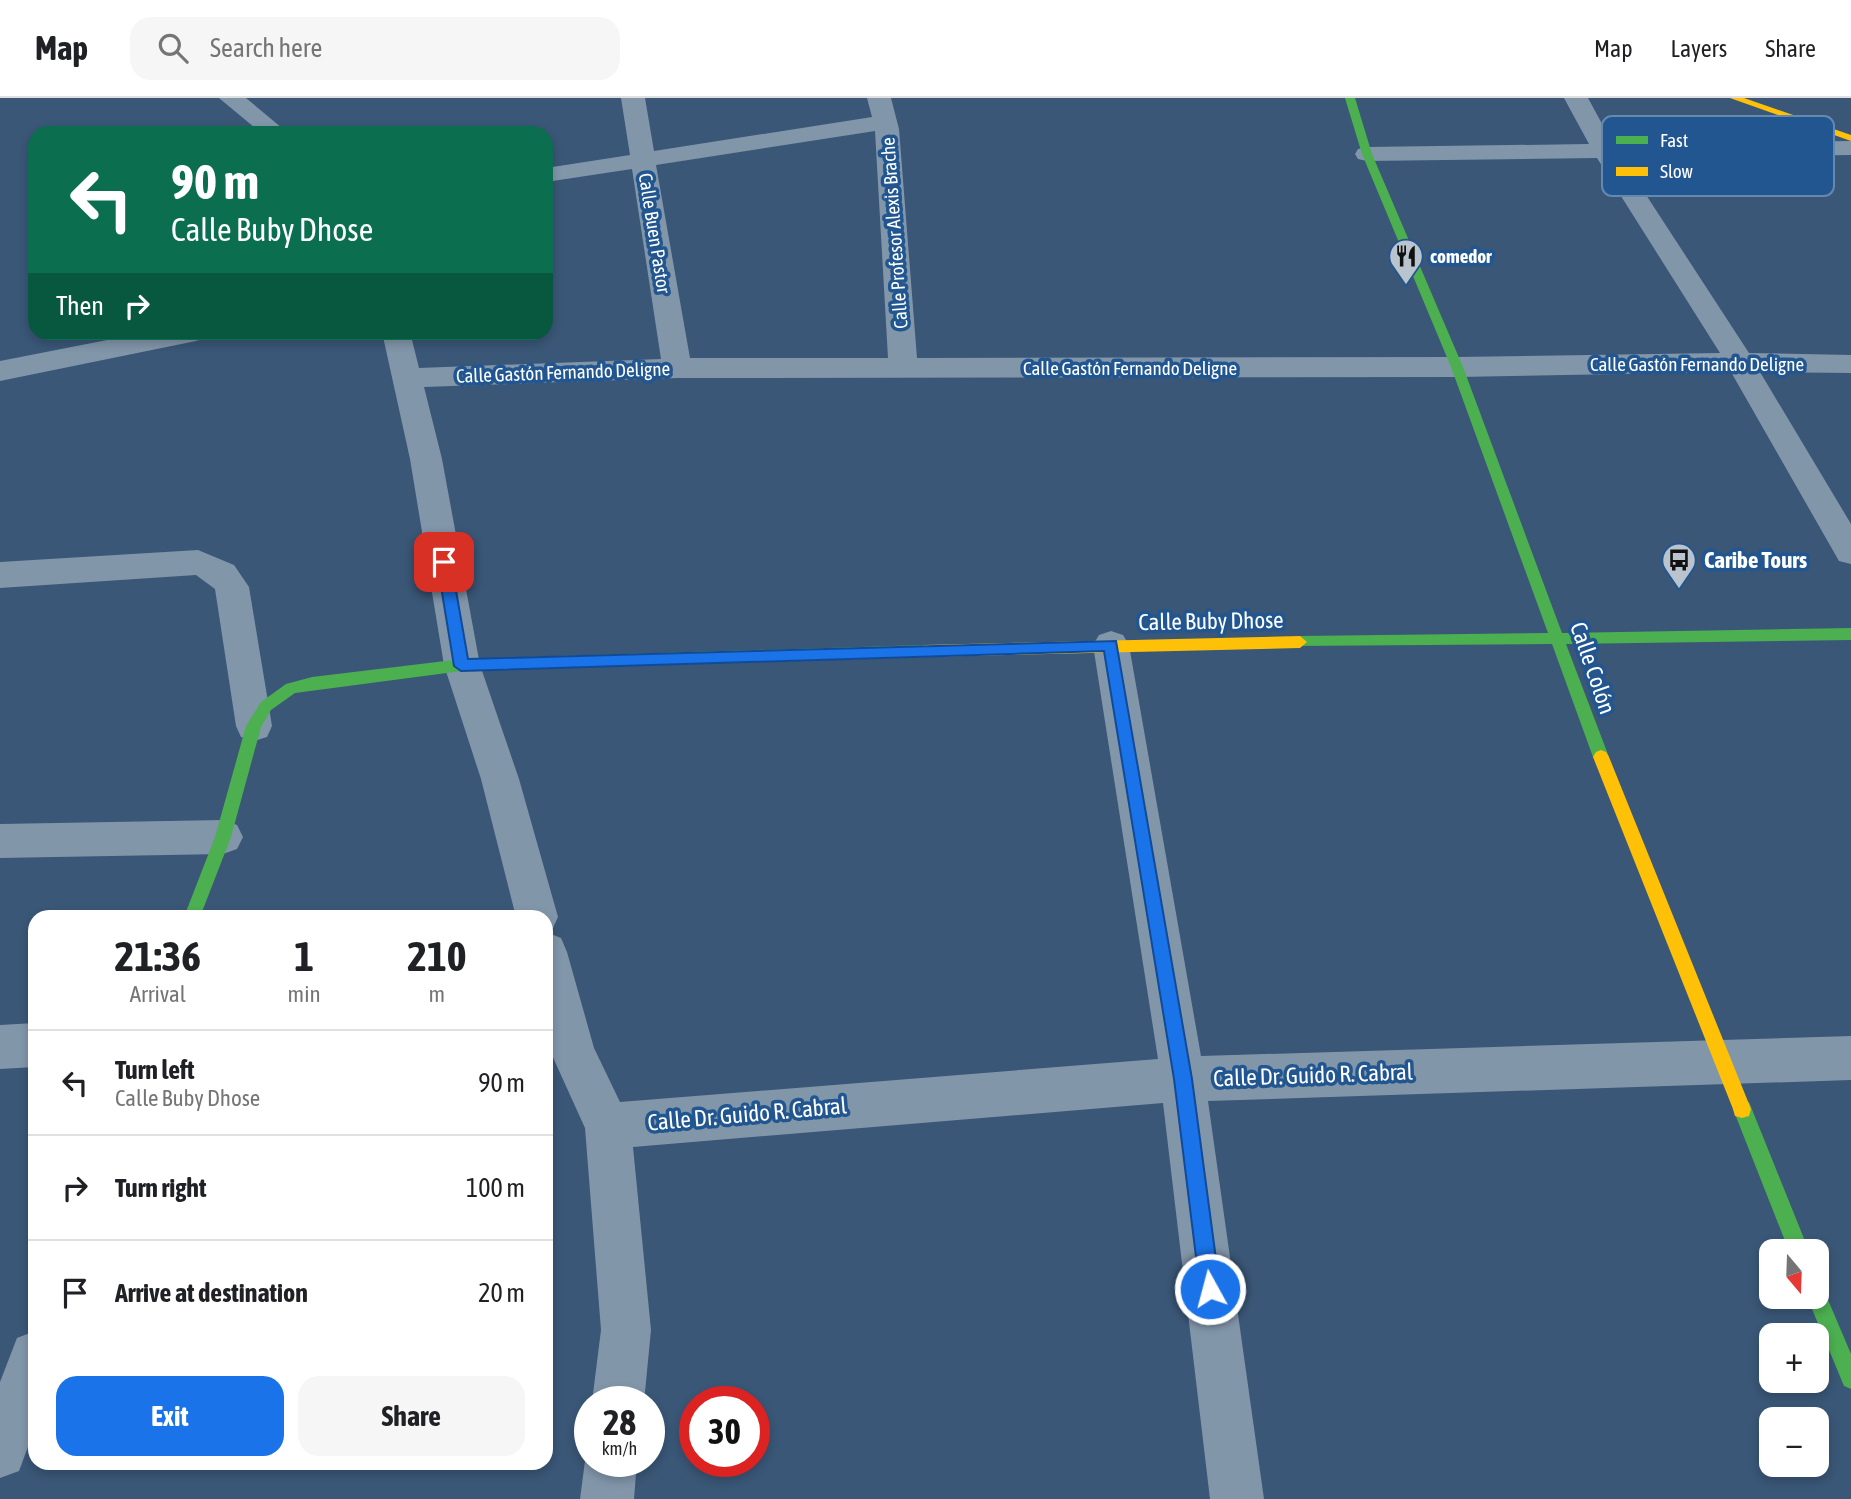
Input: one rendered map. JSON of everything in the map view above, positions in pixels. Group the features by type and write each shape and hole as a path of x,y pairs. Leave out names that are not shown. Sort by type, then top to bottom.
{"main road":[{"name":"Calle Colón","path":"1350,98 1367,154 1457,367 1559,638 1586,719 1794,1239"},
{"path":"1735,98 1787,116"},
{"path":"1834,132 1851,138"},
{"name":"Calle Buby Dhose","path":"254,726 266,706 292,688 461,666 1111,645 1851,634"},
{"path":"195,910 223,837 254,726"},
{"path":"1822,1309 1851,1379"}],"street":[{"name":"Calle Buen Pastor","path":"633,98 677,368"},
{"path":"1576,98 1602,146"},
{"path":"234,99 267,126"},
{"path":"553,174 643,159 882,110"},
{"name":"Calle Profesor Alexis Brache","path":"882,110 903,368"},
{"path":"1367,154 1602,153"},
{"path":"1634,196 1740,362 1851,552"},
{"path":"0,371 156,340"},
{"path":"398,340 426,459 461,666 500,779 535,910"},
{"name":"Calle Gastón Fernando Deligne","path":"408,378 677,368 1457,367 1740,362 1851,364"},
{"path":"0,575 198,562 217,569 226,576 232,587 254,726"},
{"path":"1111,645 1183,1079 1237,1499"},
{"path":"0,841 223,837"},
{"path":"553,1008 559,1056 608,1126 626,1330 620,1386"},
{"path":"0,1047 28,1045"},
{"name":"Calle Dr. Guido R. Cabral","path":"608,1126 1183,1079 1851,1058"},
{"path":"0,1452 28,1375"},
{"path":"607,1499 609,1477"}],"traffic: fast":[{"path":"1350,98 1367,154 1457,367 1601,757"},
{"path":"1300,642 1851,634"},
{"path":"195,910 223,837 254,726 266,706 291,688 312,683 462,665 924,651"},
{"path":"1742,1109 1794,1239"},
{"path":"1822,1309 1851,1379"}],"traffic: slow":[{"path":"1735,98 1787,116"},
{"path":"1834,132 1851,138"},
{"path":"924,651 1300,642"},
{"path":"1601,757 1742,1109"}],"place":[{"name":"comedor","path":"1406,286"},
{"name":"Caribe Tours","path":"1679,590"}],"route":[{"path":"444,562 461,666 1111,645 1183,1079 1210,1289"}]}
